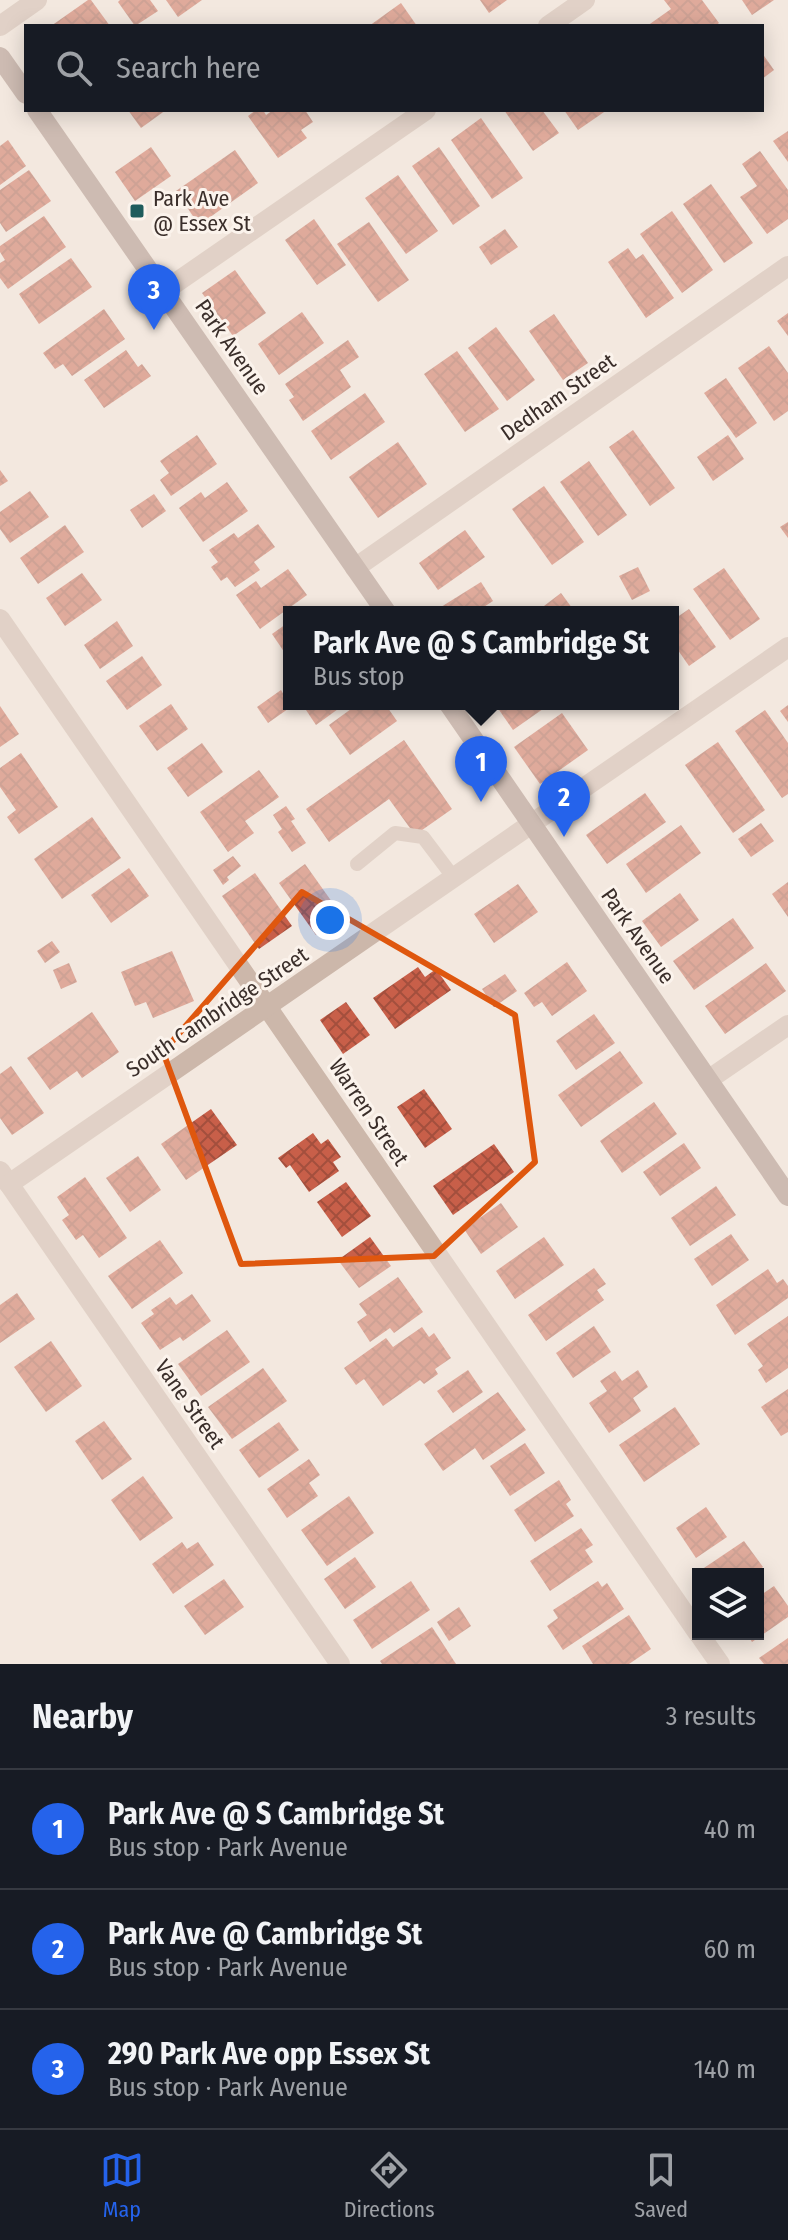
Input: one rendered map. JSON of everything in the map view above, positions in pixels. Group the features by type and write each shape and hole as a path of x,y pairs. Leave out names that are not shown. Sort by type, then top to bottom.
{"main road":[{"path":"0,57 24,91"},
{"name":"Park Avenue","path":"38,112 382,606"},
{"name":"Park Avenue","path":"453,710 788,1196"}],"street":[{"path":"0,26 37,0"},
{"path":"551,24 585,0"},
{"path":"164,291 423,112"},
{"name":"Dedham Street","path":"355,568 788,266"},
{"name":"Warren Street","path":"0,619 692,1624"},
{"name":"South Cambridge Street","path":"4,1178 268,1006 788,647"},
{"path":"708,1080 788,1025"},
{"name":"Vane Street","path":"4,1178 340,1664"},
{"name":"Warren Street","path":"703,1640 720,1664"}],"lane":[{"path":"357,864 395,833 423,837 454,878"}],"highlighted area":[{"path":"302,892 515,1015 535,1162 434,1256 241,1264 163,1052"}],"building":[{"path":"91,0 109,24 54,24"},
{"path":"150,0 158,11 134,24 118,2"},
{"path":"166,0 202,0 178,17"},
{"path":"480,0 507,0 489,13"},
{"path":"664,0 702,0 719,23 650,24 671,9"},
{"path":"742,0 774,0 752,15"},
{"path":"401,3 416,24 372,24"},
{"path":"764,56 774,70 764,78"},
{"path":"129,112 163,112 141,128"},
{"path":"253,112 264,112 266,115 270,112 306,112 313,122 301,130 307,138 278,158 248,116"},
{"path":"505,112 543,112 559,133 533,151"},
{"path":"565,112 604,112 578,130"},
{"path":"481,118 523,178 492,199 451,140"},
{"path":"788,131 788,162 773,141"},
{"path":"8,140 26,166 0,185 0,146"},
{"path":"151,147 171,176 135,201 115,172"},
{"path":"439,147 480,206 453,225 412,166"},
{"path":"235,150 258,183 199,225 176,191"},
{"path":"760,151 788,190 788,219 767,234 740,197 757,186 742,164"},
{"path":"29,170 51,201 6,232 0,223 0,190"},
{"path":"398,175 438,231 406,254 365,198"},
{"path":"711,184 753,243 724,263 683,204"},
{"path":"672,211 713,270 682,293 640,234"},
{"path":"44,216 66,247 8,289 0,278 0,263 5,260 0,246"},
{"path":"314,219 346,265 317,285 285,240"},
{"path":"369,222 409,280 378,302 337,244"},
{"path":"505,229 518,247 491,265 479,247"},
{"path":"628,248 636,259 643,254 674,298 646,318 608,262"},
{"path":"71,258 92,287 39,324 19,294"},
{"path":"235,270 266,313 233,336 202,293"},
{"path":"104,309 125,339 72,376 63,364 55,369 43,353"},
{"path":"302,312 324,343 279,375 258,344"},
{"path":"788,313 788,336 777,321"},
{"path":"554,314 588,363 563,380 529,331"},
{"path":"496,327 535,380 507,401 468,348"},
{"path":"348,340 359,357 340,370 351,387 303,421 289,400 294,397 285,384"},
{"path":"769,346 788,373 788,411 774,421 738,368"},
{"path":"126,350 138,367 142,364 151,376 104,408 84,380"},
{"path":"457,351 499,409 465,432 424,374"},
{"path":"726,378 757,423 736,438 704,393"},
{"path":"365,393 385,422 331,460 311,431"},
{"path":"633,430 675,488 650,506 609,447"},
{"path":"197,435 217,464 171,496 160,480 169,473 160,461"},
{"path":"728,435 744,459 713,481 697,457"},
{"path":"398,442 427,484 378,518 349,477"},
{"path":"589,461 627,515 598,536 560,482"},
{"path":"0,470 8,481 0,486"},
{"path":"227,482 248,511 203,542 179,508 201,492 205,498"},
{"path":"544,486 584,542 552,565 512,509"},
{"path":"30,491 49,517 10,543 0,529 0,512"},
{"path":"154,494 166,511 142,528 130,510"},
{"path":"788,522 788,538 780,527"},
{"path":"258,524 275,547 254,562 260,570 235,587 227,577 221,581 211,567 218,562 209,550 234,533 238,538"},
{"path":"65,525 84,552 38,584 20,558"},
{"path":"465,530 485,557 438,590 419,563"},
{"path":"638,567 650,591 632,600 619,576"},
{"path":"724,568 760,619 730,640 693,589"},
{"path":"288,569 307,595 292,606 283,606 283,612 260,629 236,595 256,581 261,588"},
{"path":"82,573 102,600 65,626 46,598"},
{"path":"481,582 493,601 485,606 443,606"},
{"path":"561,593 571,606 544,606"},
{"path":"689,609 716,647 689,666 679,652 679,616"},
{"path":"117,621 133,646 100,669 84,645"},
{"path":"283,626 283,650 272,634"},
{"path":"142,656 162,685 127,710 106,681"},
{"path":"281,690 283,710 286,710 268,723 257,707"},
{"path":"171,704 188,729 157,751 139,726"},
{"path":"788,705 788,722 780,711"},
{"path":"0,706 19,734 0,747"},
{"path":"306,710 337,710 316,725"},
{"path":"350,710 389,710 397,721 350,755 329,725"},
{"path":"499,710 541,710 513,730"},
{"path":"765,710 788,743 788,794 782,798 735,731"},
{"path":"562,713 588,750 540,784 514,747"},
{"path":"404,740 452,809 415,835 389,799 329,842 306,809"},
{"path":"718,742 765,810 733,833 685,765"},
{"path":"202,743 223,772 188,797 167,768"},
{"path":"21,753 58,807 19,834 7,817 16,810 0,787 0,768"},
{"path":"259,770 279,797 245,821 254,833 228,852 200,812"},
{"path":"645,793 666,822 607,864 586,835"},
{"path":"286,806 295,819 291,821 306,843 292,852 278,832 282,829 273,815"},
{"path":"92,817 121,858 62,899 34,859"},
{"path":"761,823 774,841 751,857 738,839"},
{"path":"681,825 701,853 646,893 626,864"},
{"path":"233,856 241,866 227,877 229,880 223,885 213,870"},
{"path":"305,864 342,916 316,935 279,883"},
{"path":"129,868 149,896 111,923 91,895"},
{"path":"255,873 292,926 259,949 222,896"},
{"path":"788,882 788,917 772,894"},
{"path":"518,884 538,912 494,943 474,914"},
{"path":"680,893 699,920 661,947 642,921"},
{"path":"733,918 754,948 694,990 673,961"},
{"path":"52,941 60,952 45,963 37,951"},
{"path":"172,951 194,1001 153,1018 146,1002 135,1006 121,972"},
{"path":"567,962 587,991 552,1016 542,1002 534,1007 524,993"},
{"path":"69,963 77,982 61,989 53,970"},
{"path":"766,963 786,991 725,1034 705,1006"},
{"path":"418,967 425,977 436,969 451,990 395,1029 373,998"},
{"path":"505,974 517,991 494,1007 482,989"},
{"path":"346,1002 370,1035 343,1054 320,1020"},
{"path":"92,1012 119,1052 82,1078 77,1071 50,1090 27,1058"},
{"path":"594,1014 615,1043 576,1070 556,1041"},
{"path":"620,1051 643,1083 581,1127 558,1095"},
{"path":"11,1066 44,1113 12,1135 0,1118 0,1074"},
{"path":"424,1089 452,1129 425,1148 397,1107"},
{"path":"654,1102 677,1134 622,1173 600,1141"},
{"path":"211,1109 237,1145 186,1180 161,1144"},
{"path":"313,1133 321,1144 328,1139 341,1157 333,1162 339,1171 309,1192 290,1165 286,1168 278,1158"},
{"path":"684,1143 701,1168 660,1196 643,1172"},
{"path":"494,1144 514,1172 453,1215 433,1186"},
{"path":"138,1156 161,1190 130,1212 106,1178"},
{"path":"85,1177 127,1238 99,1258 83,1235 76,1240 62,1220 69,1215 57,1197"},
{"path":"346,1182 371,1216 342,1237 317,1202"},
{"path":"716,1186 736,1215 690,1246 671,1218"},
{"path":"501,1203 518,1227 481,1254 464,1229"},
{"path":"731,1234 749,1260 712,1286 694,1259"},
{"path":"370,1237 391,1266 359,1288 338,1260"},
{"path":"544,1237 564,1265 515,1299 496,1271"},
{"path":"160,1240 183,1273 132,1309 108,1276"},
{"path":"594,1268 606,1284 597,1290 604,1300 546,1341 528,1315"},
{"path":"768,1269 777,1283 783,1279 788,1286 788,1298 735,1335 716,1305"},
{"path":"398,1277 423,1312 394,1333 390,1328 370,1342 357,1322 367,1315 359,1304"},
{"path":"17,1293 35,1319 0,1343 0,1305"},
{"path":"192,1294 211,1321 183,1341 180,1337 160,1350 141,1323 154,1314 151,1310 170,1297 176,1305"},
{"path":"788,1316 788,1368 766,1383 758,1370 763,1366 747,1344"},
{"path":"594,1326 611,1352 573,1378 556,1353"},
{"path":"422,1327 429,1337 434,1333 451,1358 435,1369 438,1374 424,1384 420,1380 383,1406 364,1379 356,1385 344,1368 386,1338 393,1347"},
{"path":"227,1330 250,1362 201,1396 178,1364"},
{"path":"51,1341 82,1386 46,1412 14,1367"},
{"path":"263,1368 287,1401 232,1439 208,1407"},
{"path":"468,1370 483,1392 453,1413 437,1391"},
{"path":"638,1370 648,1387 633,1398 641,1411 609,1433 589,1403 607,1391 600,1381 615,1371 622,1381"},
{"path":"788,1389 788,1432 781,1436 761,1407"},
{"path":"498,1392 526,1430 483,1460 475,1448 443,1471 424,1444"},
{"path":"675,1407 700,1444 644,1482 619,1445"},
{"path":"104,1421 132,1459 102,1480 75,1441"},
{"path":"279,1422 299,1450 259,1478 239,1450"},
{"path":"525,1443 545,1473 510,1496 490,1466"},
{"path":"309,1459 320,1475 309,1483 318,1496 287,1518 267,1489"},
{"path":"143,1476 173,1518 140,1541 111,1500"},
{"path":"559,1480 571,1500 566,1504 574,1516 535,1542 514,1510"},
{"path":"349,1496 374,1533 327,1566 301,1530"},
{"path":"706,1507 727,1537 696,1558 676,1528"},
{"path":"581,1528 593,1545 585,1550 593,1562 550,1591 530,1561"},
{"path":"744,1541 763,1567 762,1568 704,1568"},
{"path":"182,1542 187,1549 198,1542 214,1565 173,1594 152,1564"},
{"path":"355,1557 376,1587 345,1609 324,1579"},
{"path":"224,1579 244,1607 205,1635 184,1606"},
{"path":"411,1581 430,1610 372,1649 353,1620"},
{"path":"598,1581 602,1587 607,1583 624,1609 563,1650 547,1626 558,1618 553,1610"},
{"path":"774,1586 788,1606 788,1617 764,1634 764,1593"},
{"path":"459,1607 471,1626 449,1641 437,1622"},
{"path":"629,1615 651,1649 629,1664 593,1664 582,1646"},
{"path":"432,1627 456,1664 382,1664 380,1661"},
{"path":"788,1638 788,1664 764,1664 759,1658"}],"place":[{"name":"Park Ave @ Essex St","path":"137,211"},
{"name":"290 Park Ave opp Essex St","path":"154,330"},
{"name":"Park Ave @ S Cambridge St","path":"481,802"},
{"name":"Park Ave @ Cambridge St","path":"564,837"}]}
